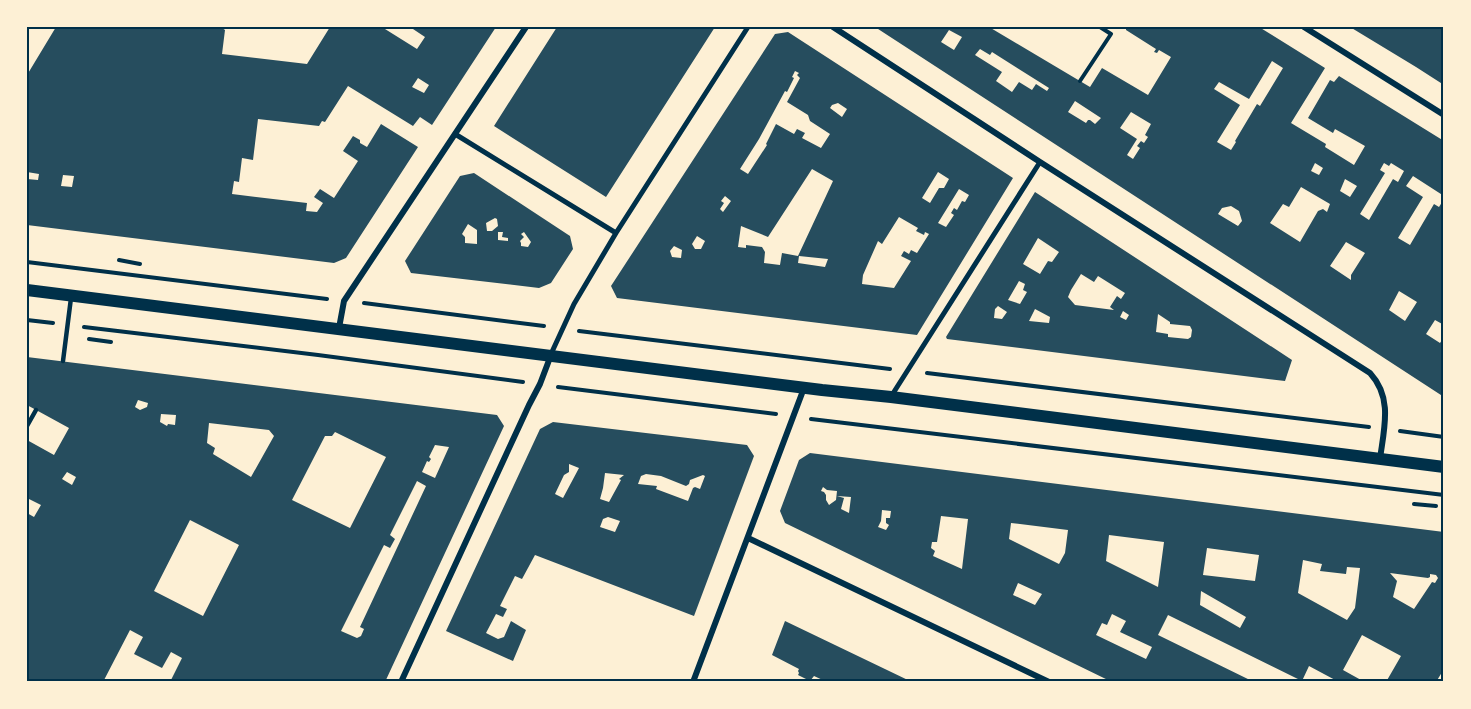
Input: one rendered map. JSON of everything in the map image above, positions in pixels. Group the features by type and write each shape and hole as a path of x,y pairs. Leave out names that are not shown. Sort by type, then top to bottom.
{"main road":[{"path":"27,290 1444,467"}],"street":[{"path":"339,328 344,301 526,27"},
{"path":"401,682 540,384 574,304 616,233 748,27"},
{"path":"833,27 1370,373 1385,399 1380,459"},
{"path":"1304,27 1444,115"},
{"path":"455,134 616,233"},
{"path":"891,397 1040,162"},
{"path":"693,682 805,388"},
{"path":"747,538 1049,682"}],"lane":[{"path":"63,361 72,295"},
{"path":"27,426 36,410"}],"path":[{"path":"1080,81 1111,34 1100,27"},
{"path":"119,260 141,264"},
{"path":"27,262 519,323"},
{"path":"27,320 511,380"},
{"path":"606,334 1444,437"},
{"path":"89,339 111,342"},
{"path":"575,389 1444,495"},
{"path":"1414,504 1436,506"}],"building":[{"path":"56,27 222,27 225,30 222,54 307,64 330,27 386,27 385,29 417,49 425,37 410,27 496,27 432,125 420,117 413,126 348,86 325,122 322,121 319,126 258,119 253,160 242,158 239,182 234,181 232,194 307,203 306,211 317,212 323,203 314,197 320,189 334,198 358,161 343,151 353,136 367,147 381,124 418,147 346,258 334,263 27,225 27,179 38,180 39,174 27,172 29,158 27,157 27,75","holes":["418,78 429,85 424,93 412,87","63,175 74,176 72,187 61,186"]},
{"path":"557,27 715,27 606,197 494,126"},
{"path":"875,27 989,27 1090,87 1102,68 1148,95 1171,57 1159,50 1157,53 1154,52 1156,49 1124,27 1259,27 1325,68 1291,123 1326,144 1325,147 1354,165 1365,146 1335,129 1333,133 1308,118 1330,80 1334,82 1339,76 1444,141 1444,196 1413,176 1406,186 1423,197 1398,238 1410,245 1434,204 1439,207 1444,199 1444,325 1435,320 1426,334 1440,343 1444,337 1444,397","holes":["949,30 962,37 954,50 941,42","980,49 990,55 992,52 1049,88 1047,91 1036,84 1032,90 1019,82 1012,92 996,81 1002,72 975,55","1272,61 1283,68 1260,106 1257,104 1231,150 1217,142 1240,105 1214,89 1219,82 1249,99","1075,101 1101,118 1095,124 1090,120 1086,123 1068,112","1131,112 1151,124 1145,135 1148,137 1144,143 1141,141 1137,146 1140,148 1133,159 1127,155 1137,139 1120,128","1315,163 1323,168 1319,175 1311,171","1384,163 1389,166 1391,163 1404,171 1398,182 1393,179 1369,220 1360,214 1385,173 1380,170","1345,179 1357,186 1350,197 1340,191","1301,187 1330,204 1327,212 1323,209 1318,211 1300,242 1270,223 1283,204 1289,207","1231,206 1239,211 1242,221 1238,226 1218,214 1222,208","1346,242 1365,253 1351,275 1351,280 1330,266","1399,291 1417,302 1405,321 1389,310"]},
{"path":"1350,27 1444,27 1444,85 1416,67"},
{"path":"788,32 1013,178 917,335 617,298 611,286 775,34","holes":["795,71 799,73 797,75 800,78 787,102 808,115 810,121 830,134 821,148 802,138 805,133 797,129 794,134 776,124 767,145 748,174 740,169 794,78 792,77","838,103 847,109 842,117 830,108","812,169 833,181 798,256 782,253 780,265 764,263 765,252 762,247 746,245 746,248 738,247 741,226 768,237","938,172 949,179 944,188 939,188 930,203 922,198","959,189 969,195 957,210 954,208 951,213 954,215 946,227 938,223","725,196 731,201 723,212 720,209 724,203 721,201","899,217 918,228 916,231 924,235 925,232 929,234 917,253 911,250 909,254 904,251 901,256 911,261 894,288 862,284 863,275 878,241 882,244","697,236 705,241 701,249 695,249 692,244","674,246 682,250 681,258 672,257 670,251","799,256 828,259 825,267 798,263"]},
{"path":"474,173 570,236 573,249 551,283 539,288 411,273 405,261 460,176","holes":["495,218 498,226 492,231 487,231 486,223","468,224 477,230 477,244 465,243 465,237 462,234","498,232 503,232 502,237 508,238 508,241 498,240","524,232 531,242 528,247 521,246 520,241 524,237 521,234"]},
{"path":"1035,192 1292,360 1285,381 947,339 946,337","holes":["1038,238 1059,252 1052,262 1048,261 1040,274 1023,264","1081,274 1094,282 1098,276 1125,293 1121,299 1117,296 1110,307 1114,310 1075,305 1068,297","1019,281 1025,284 1023,290 1027,292 1020,304 1008,300","998,306 1007,312 1002,319 994,318 995,309","1035,309 1050,317 1049,323 1029,321","1123,311 1129,315 1126,320 1120,317","1158,314 1170,324 1190,326 1192,330 1191,337 1188,339 1168,337 1168,334 1156,332"]},
{"path":"27,357 497,415 504,426 385,682 170,682 182,658 171,652 162,668 134,654 143,637 130,630 103,682 27,682 27,513 34,517 41,505 27,498 27,440 54,455 69,428 27,405","holes":["138,400 148,403 147,407 140,410 135,407","161,414 176,415 175,425 168,424 167,426 160,422","209,423 269,430 274,436 251,477 213,454 215,448 207,443","335,432 386,457 350,528 292,500 325,436 332,436","435,445 449,447 435,478 422,472 427,461 431,459 429,457","67,472 76,477 72,485 62,479","417,481 426,486 360,627 364,629 361,636 357,638 341,631 384,545 390,548 395,539 390,535","190,520 239,545 203,616 154,591"]},
{"path":"553,422 747,445 754,456 694,616 535,555 522,579 515,576 500,606 507,609 503,617 496,614 486,633 498,639 504,637 511,621 526,630 513,661 446,631 540,429","holes":["569,464 579,468 563,498 555,494 564,475 569,472","605,473 624,475 619,479 621,480 609,502 600,499","646,474 661,476 686,486 690,480 705,476 700,489 693,488 688,501 656,489 657,486 638,484 641,476","608,517 620,521 615,532 600,527 603,519"]},
{"path":"810,453 1444,532 1444,669 1436,682 1386,682 1401,656 1362,635 1343,670 1361,680 1360,682 1337,681 1309,666 1302,681 1168,615 1158,635 1254,682 1112,682 785,523 780,511 799,460","holes":["823,487 837,491 836,500 829,505 824,492 821,491","837,496 851,497 849,513 841,509 844,498","882,510 891,511 890,518 886,518 886,523 889,525 886,530 878,527","941,516 968,519 962,569 933,556 935,551 931,548 932,542 937,542","1011,523 1068,530 1065,553 1059,564 1009,539","1109,535 1164,542 1158,587 1106,561","1207,548 1259,555 1255,581 1203,575","1303,560 1322,564 1320,571 1346,574 1347,567 1360,568 1355,608 1347,620 1298,593","1390,573 1428,578 1430,574 1438,578 1435,583 1432,582 1414,609 1393,597 1397,581","1018,583 1042,594 1035,605 1013,595","1201,591 1246,617 1240,628 1200,605","1112,614 1126,621 1120,632 1152,647 1146,659 1096,635 1102,623 1107,625"]},
{"path":"785,621 912,682 827,682 814,676 810,681 798,675 799,669 772,655"}]}
